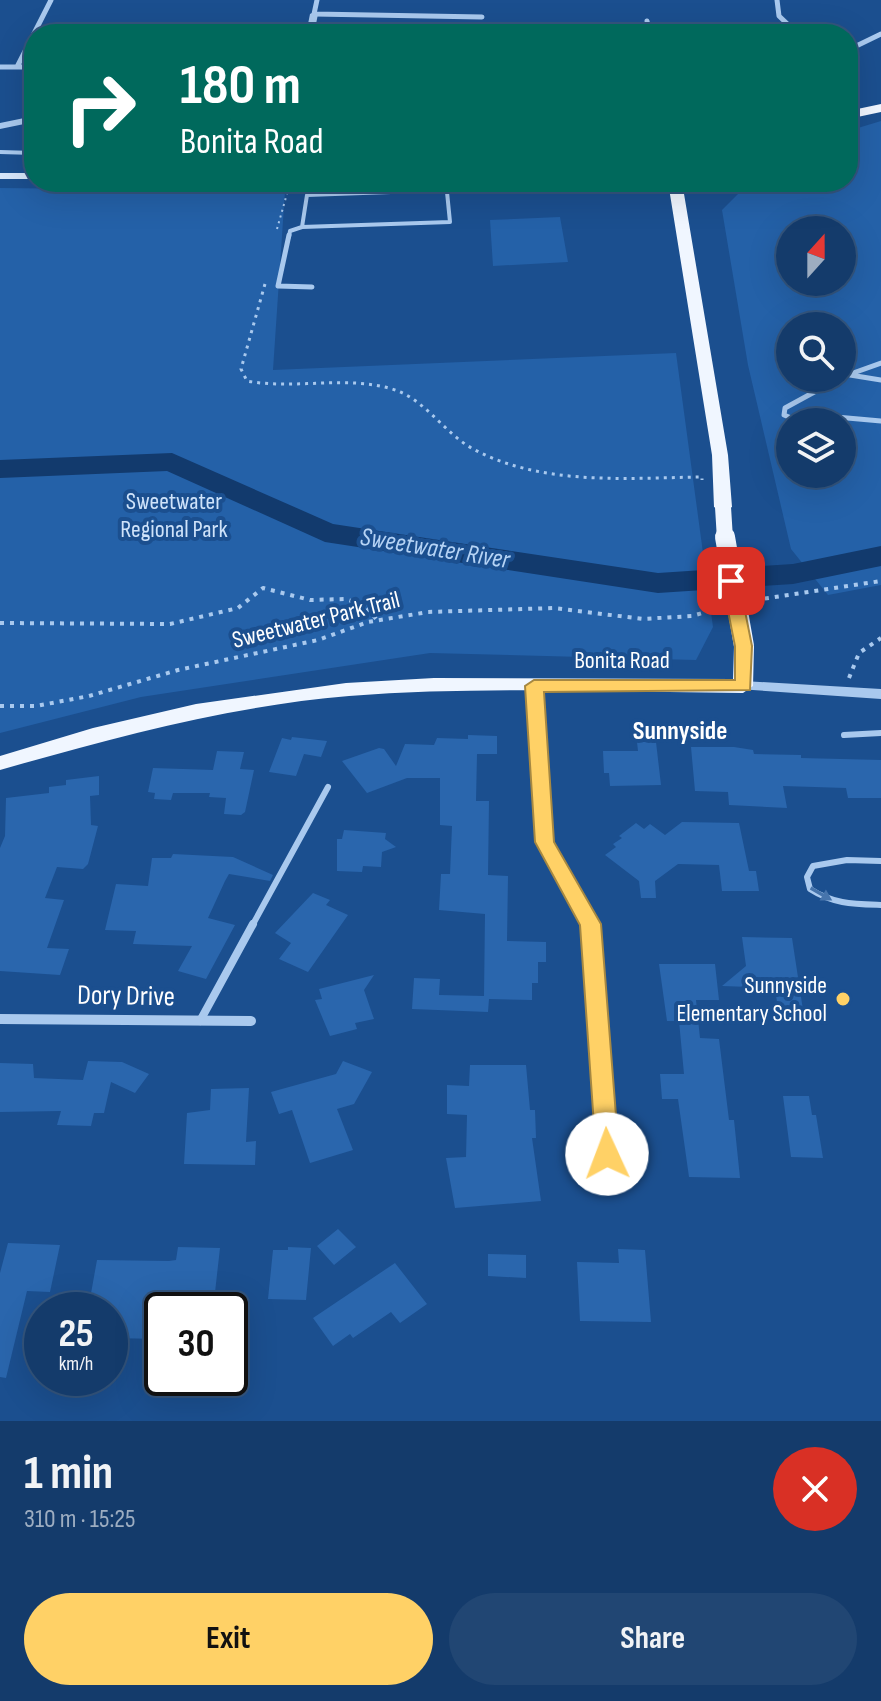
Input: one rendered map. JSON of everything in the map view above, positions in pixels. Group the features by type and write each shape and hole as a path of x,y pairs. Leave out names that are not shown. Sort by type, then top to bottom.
{"main road":[{"path":"858,113 881,108"},
{"path":"0,176 24,179"},
{"path":"677,192 720,455 726,557 744,646 743,686"},
{"name":"Bonita Road","path":"0,763 93,735 196,711 346,690 434,685 743,686"}],"street":[{"path":"39,24 51,0"},
{"path":"312,24 317,0"},
{"path":"777,0 779,16 787,24"},
{"path":"314,14 482,17"},
{"path":"858,45 881,34"},
{"path":"17,67 24,53"},
{"path":"0,67 24,67"},
{"path":"0,126 24,121"},
{"path":"534,686 544,842 591,924 607,1154"},
{"path":"743,686 881,694"},
{"name":"Dory Drive","path":"0,1019 251,1021"}],"lane":[{"path":"0,152 24,153"},
{"path":"302,227 307,195 391,192"},
{"path":"312,287 278,286 290,231 302,227 450,222 447,192"},
{"path":"856,373 881,363"},
{"path":"856,376 881,380"},
{"path":"813,392 785,408 784,415 801,422 825,416 881,421"},
{"path":"844,735 881,733"},
{"path":"200,1021 328,787"},
{"path":"881,861 828,862 813,866 807,877 810,889 825,899 881,905"}],"path":[{"path":"277,231 287,192"},
{"path":"267,277 241,369 247,381 264,386 348,382 396,390 472,449 504,464 561,476 702,477 703,492"},
{"path":"748,601 881,581"},
{"path":"0,623 170,624 238,608 263,588 273,588 310,600 344,599 364,604 377,620"},
{"name":"Sweetwater Park Trail","path":"0,706 36,706 89,696 178,670 318,640 377,620 496,608 554,608 643,619 692,616 727,606"},
{"path":"849,692 850,673 859,653 881,638"}],"green space":[{"path":"881,121 881,585 828,595 791,549 777,488 856,488 856,408 776,408 776,485 748,365 722,210 740,192 858,192 858,128"},
{"name":"Sweetwater Regional Park","path":"0,188 24,188 24,192 285,192 273,370 676,353 713,627 696,660 430,653 141,697 0,733"},
{"path":"560,217 568,262 493,266 490,220"}],"building":[{"path":"468,735 497,736 497,754 477,754 476,801 489,801 488,875 508,876 507,941 546,942 546,962 538,962 538,983 532,983 532,1000 489,999 488,1012 412,1009 414,978 440,979 439,995 484,996 485,914 439,910 441,874 450,874 452,826 440,825 440,778 407,778 367,793 342,761 379,748 384,749 396,766 405,744 434,745 437,738 468,739"},
{"path":"292,737 327,741 321,757 304,754 296,776 269,772 282,738 291,740"},
{"path":"637,742 656,742 661,785 610,786 609,773 604,773 603,751 638,751"},
{"path":"691,747 734,747 753,750 754,754 801,755 801,758 881,760 881,798 848,798 846,788 783,786 787,808 729,805 728,792 695,791"},
{"path":"217,751 244,752 240,769 254,770 245,812 241,815 224,814 226,798 209,797 210,793 173,793 171,800 154,799 155,793 148,792 153,768 213,770"},
{"path":"99,776 99,795 90,796 91,825 98,826 88,864 83,869 57,867 45,898 64,900 47,948 69,949 60,975 0,971 0,848 5,836 6,798 49,793 49,787 66,785 66,780"},
{"path":"682,822 739,823 749,871 756,871 759,891 722,891 719,865 678,864 655,881 656,898 641,898 639,881 605,855 616,847 613,844 622,838 619,836 636,823 644,829 650,824 665,835"},
{"path":"344,830 386,833 385,839 396,847 382,852 381,867 363,866 362,872 337,871 337,839 342,839"},
{"path":"173,854 233,857 273,875 270,881 229,874 208,918 235,925 206,979 178,971 192,946 133,944 136,931 105,930 116,884 148,886 152,858 171,858"},
{"path":"313,893 330,900 326,905 348,915 308,972 279,959 291,943 275,933"},
{"path":"742,937 792,938 803,1010 778,1009 775,988 722,986 746,966"},
{"path":"659,964 715,964 719,1000 696,1000 700,1038 719,1039 729,1120 734,1120 740,1178 689,1177 678,1099 662,1099 660,1074 684,1074 679,1021 667,1021"},
{"path":"374,975 364,990 374,1019 355,1023 357,1029 330,1036 315,1000 322,999 319,989"},
{"path":"88,1061 122,1062 149,1074 135,1093 111,1082 104,1113 94,1113 91,1126 57,1125 61,1111 0,1112 0,1063 33,1064 34,1078 83,1080"},
{"path":"343,1061 372,1072 354,1104 337,1109 353,1150 310,1163 292,1110 279,1114 271,1092 336,1074"},
{"path":"470,1065 526,1065 530,1110 535,1110 536,1138 532,1138 541,1201 455,1208 446,1158 466,1157 467,1115 447,1114 447,1085 469,1086"},
{"path":"249,1088 246,1142 256,1141 255,1165 184,1164 187,1113 210,1110 211,1089"},
{"path":"783,1096 809,1096 812,1115 816,1115 823,1158 791,1157"},
{"path":"338,1229 356,1247 334,1265 317,1246"},
{"path":"8,1243 60,1245 50,1292 24,1292 6,1378 0,1377 0,1273"},
{"path":"178,1247 220,1248 215,1292 144,1292 144,1339 128,1338 128,1292 91,1292 97,1260 176,1260"},
{"path":"288,1247 311,1248 306,1300 268,1299 273,1250 288,1250"},
{"path":"618,1249 645,1250 651,1322 580,1321 577,1262 619,1263"},
{"path":"488,1254 526,1255 526,1278 488,1276"},
{"path":"395,1263 427,1304 400,1323 391,1312 353,1338 350,1334 333,1346 313,1318"}],"waterway":[{"name":"Sweetwater River","path":"0,469 172,462 325,532 658,583 793,574 881,556"}],"place":[{"name":"Sunnyside Elementary School","path":"843,999"}],"district":[{"name":"Sunnyside","path":"680,731"}],"route":[{"path":"607,1154 607,1118 591,924 544,842 534,686 743,686 744,646 731,581"}]}
